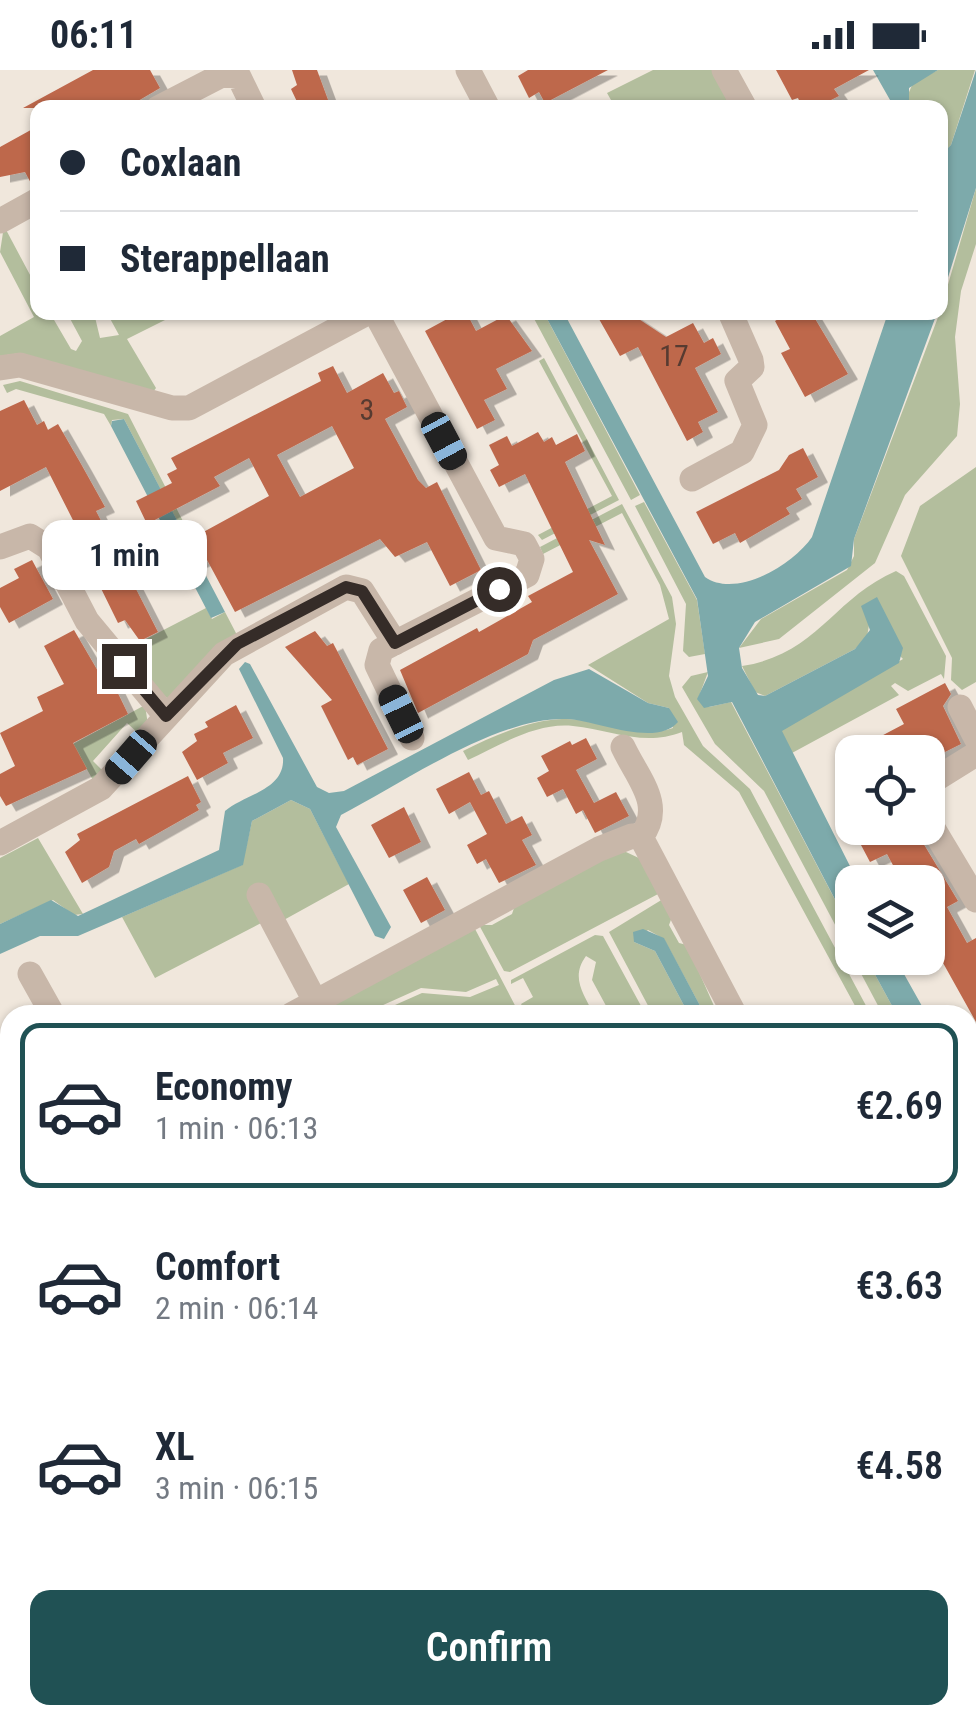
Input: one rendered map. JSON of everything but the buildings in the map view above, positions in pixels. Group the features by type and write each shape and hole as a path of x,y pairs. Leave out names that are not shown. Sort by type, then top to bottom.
{"street":[{"path":"468,70 484,100"},
{"path":"724,70 740,100"},
{"path":"174,100 224,74 238,77 250,100"},
{"path":"0,368 20,365 172,408 189,408 357,320"},
{"path":"376,320 496,538 524,544 532,559 526,575 382,650 377,665 412,738"},
{"path":"692,478 742,452 754,425 737,389 737,381 752,368 734,320"},
{"path":"0,546 30,536 50,548 88,621 166,716"},
{"path":"0,843 101,788 237,644 346,587 362,591 395,643"},
{"path":"960,707 976,738"},
{"path":"622,747 652,805 650,824 640,837"},
{"path":"945,773 976,754"},
{"path":"310,1005 599,849 632,836 640,837"},
{"path":"640,837 730,1005"},
{"path":"943,845 976,900"},
{"path":"259,895 316,1002"},
{"path":"30,974 47,1005"}],"green space":[{"path":"653,70 719,70 735,100 611,100 607,93"},
{"path":"938,70 975,70 948,149 948,100 906,100 913,83"},
{"path":"976,188 976,244 961,291 955,337 960,404 957,436 905,495 875,563 779,639 739,648 761,619 847,570 854,556 854,539 937,320 948,320 948,284"},
{"path":"4,226 30,275 30,309 0,252"},
{"path":"30,319 54,320 76,351 82,341 71,320 96,320 100,338 119,335 111,320 165,320 127,339 156,388 153,392 21,353 0,356 0,336"},
{"path":"535,320 548,320 640,495 631,500"},
{"path":"544,358 619,500 542,540 538,535 612,496 539,361"},
{"path":"20,381 128,414 188,531 185,536 124,419 112,420 111,426 104,414 16,389 7,393 3,385"},
{"path":"976,467 976,682 962,690 951,680 952,658 901,556 920,506"},
{"path":"644,502 697,600 705,654 689,657 683,651 686,604 635,506"},
{"path":"622,504 672,597 676,624 669,676 675,697 703,746 750,789 835,948 835,969 739,792 684,745 682,732 641,738 559,726 519,736 468,760 463,751 537,722 576,719 645,732 673,728 669,708 648,703 588,665 669,619 660,585 622,513 543,554 540,547"},
{"path":"896,571 904,576 946,656 944,679 941,674 908,691 895,683 891,686 899,695 792,753 781,731 787,725 903,659 869,625 867,637 855,649 765,696 755,692 742,666 789,650 856,596"},
{"path":"206,608 212,619 225,612 237,635 168,699 121,652"},
{"path":"708,672 698,699 709,707 731,702 835,900 835,925 764,791 715,744 682,687 691,676"},
{"path":"145,705 148,725 140,735 127,723 93,761 105,773 94,782 73,744"},
{"path":"291,800 310,809 349,884 282,921 263,922 155,978 122,917 242,865 252,821"},
{"path":"38,838 83,914 74,915 53,900 0,924 0,858"},
{"path":"626,852 641,859 660,893 510,972 504,971 479,925 492,925 512,914 515,905 614,853"},
{"path":"663,899 672,917 669,925 679,943 687,945 714,1005 700,1005 664,939 648,930 634,942 655,951 684,1005 648,1005 609,932"},
{"path":"474,927 515,1005 395,1005 422,993 470,997 499,985 496,979 466,992 421,988 383,1005 328,1005"},
{"path":"595,935 603,936 641,1005 606,1005 592,980 596,962 586,956 579,979 589,1005 522,1005 533,997 523,978 511,984 511,980"},
{"path":"838,975 850,975 866,1005 855,1005"},
{"path":"862,975 875,975 892,1005 878,1005"}],"water":[{"path":"873,70 938,70 909,88 909,100 890,100"},
{"path":"976,70 976,188 948,277 948,148"},
{"path":"548,320 568,320 705,577 732,584 778,568 812,537 886,320 934,320 854,539 851,566 755,622 739,648 742,668 758,695 765,696 855,649 870,630 861,606 877,597 903,648 899,663 782,731 835,836 835,845 839,845 849,865 835,865 835,899 732,702 704,708 697,699 708,676 697,599"},
{"path":"124,419 225,612 211,618 111,426 112,421"},
{"path":"245,662 250,664 317,787 329,793 344,791 554,680 589,669 648,703 669,708 678,722 655,733 567,719 511,728 451,754 341,815 336,827 391,927 384,939 375,936 310,809 291,800 252,821 243,865 78,936 40,936 0,954 0,924 51,900 78,916 219,850 225,811 271,784 282,769 283,758 239,669"},
{"path":"643,929 664,938 700,1005 684,1005 655,951 634,942 633,932"},
{"path":"875,975 905,975 921,1005 892,1005"}],"route":[{"path":"124,666 166,716 237,644 346,587 362,591 395,643 499,589"}]}
